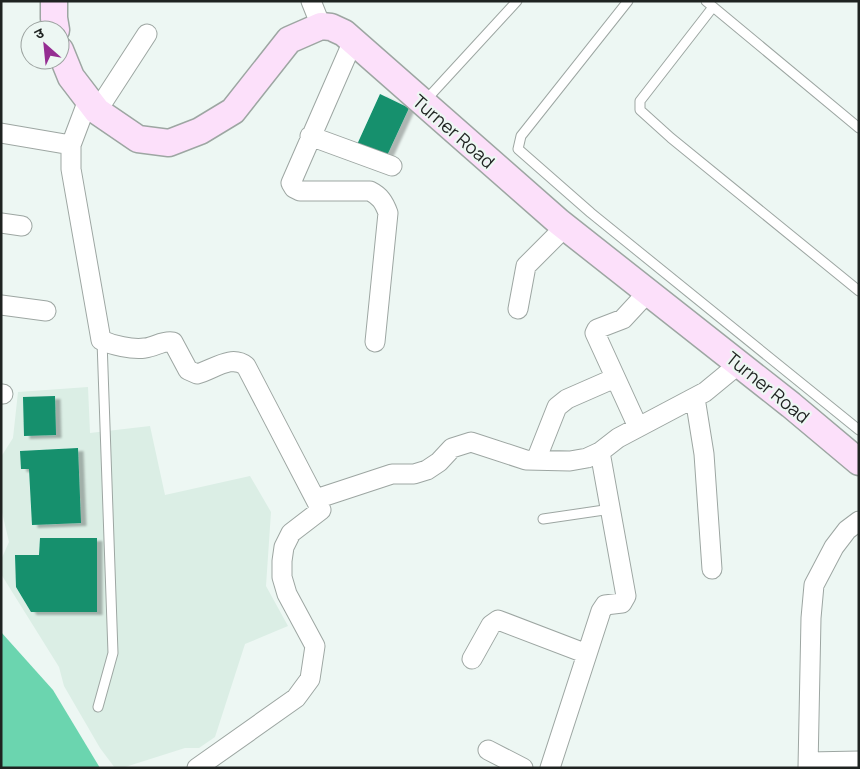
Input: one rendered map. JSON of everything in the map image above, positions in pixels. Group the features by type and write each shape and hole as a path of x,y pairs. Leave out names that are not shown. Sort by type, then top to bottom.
{"main road":[{"path":"54,1 55,20"},
{"path":"68,70 71,78 92,105 138,139 169,143 192,134 234,112 289,40 321,26"},
{"name":"Turner Road","path":"321,26 331,27 344,33 565,227 740,364 859,462"}],"street":[{"path":"311,1 321,26"},
{"path":"147,34 92,105 71,145 71,169 75,198 99,337 102,341 135,348 173,342 188,370 197,374 230,362 241,362 246,366 316,499 320,512 291,533 284,547 282,561 282,577 287,594 315,646 310,679 296,698 197,768"},
{"path":"353,41 291,178 294,188 300,191 370,191 378,195 388,213 375,342"},
{"path":"1,132 71,145"},
{"path":"310,136 392,166"},
{"path":"1,223 22,226"},
{"path":"518,309 526,266 565,227"},
{"path":"638,428 595,333 600,328 623,319 648,292"},
{"path":"1,305 46,311"},
{"path":"316,499 392,474 414,474 427,470 439,462 452,448 464,442 470,442 526,460 570,461 587,458 600,452 613,441 695,398 740,364"},
{"path":"536,460 557,407 567,399 614,378"},
{"path":"695,398 704,454 712,569"},
{"path":"550,768 603,608 609,604 622,603 626,596 600,452"},
{"path":"859,521 847,530 834,547 814,584 811,618 809,765 859,761"},
{"path":"472,660 491,624 498,620 587,654"},
{"path":"488,750 523,768"}],"lane":[{"path":"423,104 517,1"},
{"path":"628,1 521,136 518,149 592,213 859,430"},
{"path":"859,128 709,4 640,101 640,110 671,138 859,291"},
{"path":"98,707 111,666 112,653 102,341"},
{"path":"543,519 610,509"}],"shaded area":[{"path":"88,387 90,433 150,426 165,495 250,476 271,512 266,586 288,626 245,644 215,737 199,748 185,748 122,768 115,768 100,748 64,686 59,667 1,574 1,560 9,542 1,508 1,457 13,438 18,392"},
{"path":"1,632 53,690 100,768 1,768"}],"building":[{"path":"380,94 409,108 384,162 355,149"},
{"path":"55,396 56,435 24,436 23,397"},
{"path":"78,448 81,523 32,525 29,469 21,469 20,451"},
{"path":"40,538 97,538 97,612 31,612 16,587 15,555 39,555"}]}
